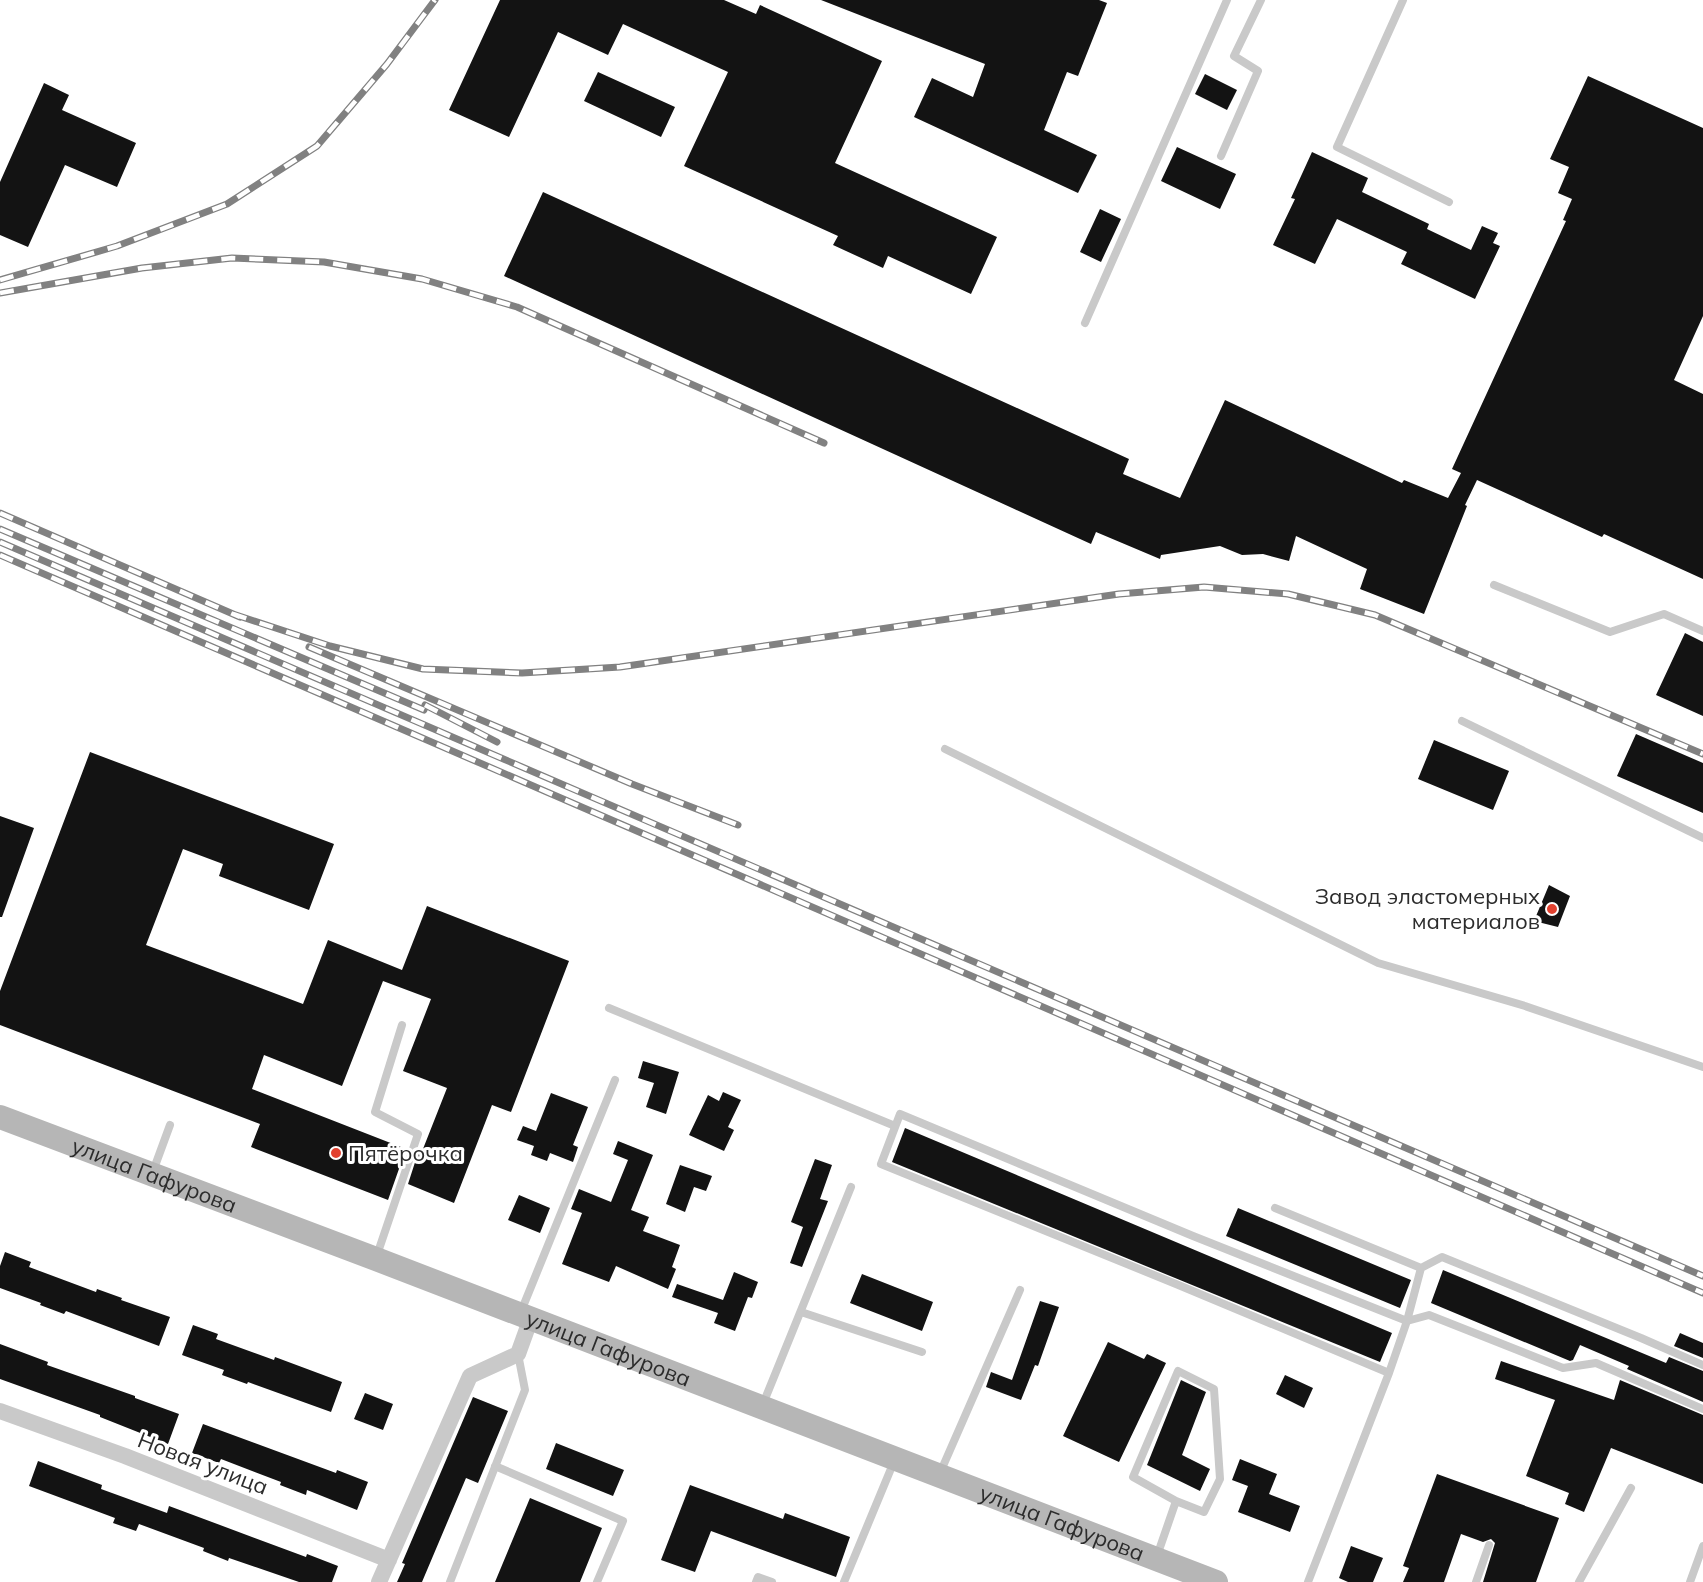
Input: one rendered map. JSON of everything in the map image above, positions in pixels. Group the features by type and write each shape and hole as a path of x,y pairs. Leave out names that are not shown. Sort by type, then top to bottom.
{"main road":[{"name":"улица Гафурова","path":"0,1116 1156,1560 1190,1578 1216,1582"}],"street":[{"path":"379,1582 470,1376 518,1354 525,1316"},
{"name":"Новая улица","path":"0,1411 125,1456 389,1560"}],"lane":[{"path":"1084,322 1227,0"},
{"path":"1221,156 1258,71 1234,56 1261,0"},
{"path":"1403,0 1337,147 1449,202"},
{"path":"1494,585 1610,632 1664,614 1703,632"},
{"path":"1462,721 1703,838"},
{"path":"945,749 1378,963 1525,1006 1703,1068"},
{"path":"609,1008 896,1126"},
{"path":"376,1259 418,1134 375,1112 402,1025"},
{"path":"525,1316 615,1080"},
{"path":"1389,1373 881,1164 900,1114 1193,1236 1407,1321 1429,1315 1563,1368 1596,1363 1703,1409"},
{"path":"152,1174 170,1125"},
{"path":"762,1408 851,1187"},
{"path":"1275,1208 1420,1268 1442,1257 1703,1365"},
{"path":"1308,1582 1389,1373 1407,1321 1420,1268"},
{"path":"939,1476 1020,1290"},
{"path":"801,1311 922,1352"},
{"path":"450,1582 525,1390 518,1354"},
{"path":"1178,1371 1214,1389 1220,1479 1204,1512 1176,1501 1133,1477 1178,1371"},
{"path":"844,1582 895,1459"},
{"path":"495,1466 623,1521 597,1582"},
{"path":"1579,1582 1631,1488"},
{"path":"1156,1560 1176,1501"},
{"path":"1476,1582 1490,1545"},
{"path":"1690,1582 1703,1546"},
{"path":"756,1582 758,1577 772,1582"}],"building":[{"path":"500,0 724,0 756,14 760,5 882,61 835,163 997,237 971,294 888,256 883,268 833,245 838,236 684,166 728,72 623,24 608,55 558,32 509,137 449,110"},
{"path":"821,0 1099,0 1107,3 1078,76 1067,72 1044,130 1097,155 1078,193 914,117 932,78 973,97 985,64"},
{"path":"598,72 675,107 661,137 584,101"},
{"path":"1205,74 1237,90 1227,110 1195,94"},
{"path":"1588,76 1703,128 1703,316 1674,380 1703,394 1703,579 1604,534 1602,537 1477,480 1465,505 1467,506 1424,614 1360,589 1367,569 1296,536 1289,561 1263,554 1242,555 1220,546 1161,555 1160,559 1096,532 1091,544 504,276 543,192 1129,459 1123,474 1180,498 1225,400 1402,483 1404,480 1448,498 1461,473 1452,469 1566,221 1563,220 1572,199 1558,193 1569,167 1550,159"},
{"path":"44,83 69,95 62,110 136,143 117,187 65,165 28,247 0,235 0,182"},
{"path":"1177,147 1236,174 1220,209 1161,181"},
{"path":"1312,152 1368,178 1362,192 1429,224 1427,229 1471,250 1482,226 1498,233 1493,243 1500,246 1475,299 1401,264 1407,252 1337,219 1315,264 1273,245 1295,199 1291,198"},
{"path":"1100,209 1121,219 1101,262 1080,252"},
{"path":"1685,633 1703,642 1703,716 1656,695"},
{"path":"1636,734 1703,763 1703,813 1617,776"},
{"path":"1434,740 1509,771 1493,810 1418,779"},
{"path":"90,752 334,844 309,910 219,876 223,864 183,849 146,945 303,1004 328,940 402,970 427,906 569,961 511,1112 492,1105 454,1203 408,1184 418,1153 421,1154 447,1088 403,1071 431,999 383,981 342,1086 264,1055 252,1089 406,1149 388,1200 251,1147 260,1124 0,1025 0,991"},
{"path":"0,816 34,828 2,917 0,917"},
{"name":"Завод эластомерных материалов","path":"1549,885 1570,896 1558,927 1534,921"},
{"path":"643,1061 679,1072 666,1114 646,1107 654,1083 638,1078"},
{"path":"723,1092 741,1100 728,1127 734,1130 724,1151 689,1135 708,1095 719,1101"},
{"path":"551,1093 588,1107 573,1145 578,1147 573,1162 550,1153 547,1161 531,1155 534,1146 517,1140 523,1126 536,1131"},
{"path":"905,1128 1392,1333 1380,1362 892,1162"},
{"path":"618,1141 653,1155 631,1210 649,1217 643,1231 680,1245 672,1267 676,1269 668,1289 616,1266 609,1282 562,1264 582,1213 571,1209 579,1189 611,1202 628,1160 613,1154"},
{"path":"815,1159 832,1165 820,1199 828,1201 802,1267 790,1263 803,1227 791,1222"},
{"path":"680,1165 712,1176 706,1191 694,1187 685,1212 666,1204"},
{"path":"519,1195 550,1208 540,1233 508,1220"},
{"path":"1238,1208 1411,1280 1400,1308 1226,1236"},
{"path":"5,1252 31,1262 29,1267 96,1292 97,1289 170,1317 159,1346 66,1311 64,1314 0,1288 0,1266"},
{"path":"1443,1270 1666,1363 1669,1357 1703,1371 1703,1402 1627,1369 1629,1366 1580,1345 1573,1360 1570,1361 1431,1303"},
{"path":"734,1272 758,1282 752,1298 748,1297 735,1331 714,1323 718,1313 672,1297 677,1284 723,1300"},
{"path":"862,1274 933,1302 922,1331 850,1303"},
{"path":"1040,1301 1059,1307 1038,1366 1035,1365 1021,1400 986,1387 991,1372 1012,1380"},
{"path":"193,1325 218,1334 216,1339 274,1360 275,1357 342,1382 331,1412 222,1375 224,1370 182,1355"},
{"path":"1680,1333 1703,1343 1703,1358 1674,1346"},
{"path":"1108,1342 1144,1359 1147,1354 1166,1363 1119,1462 1063,1436"},
{"path":"0,1344 48,1362 47,1365 179,1414 168,1444 100,1417 100,1415 0,1379"},
{"path":"1501,1361 1614,1400 1620,1380 1703,1415 1703,1484 1611,1448 1584,1512 1565,1504 1569,1493 1526,1476 1555,1400 1495,1379"},
{"path":"1285,1375 1313,1388 1304,1408 1276,1394"},
{"path":"1181,1380 1206,1392 1182,1455 1210,1469 1200,1491 1147,1465"},
{"path":"365,1393 393,1404 383,1430 354,1419"},
{"path":"473,1397 508,1411 478,1483 466,1478 422,1582 397,1582 405,1564 402,1563"},
{"path":"203,1424 336,1473 337,1470 368,1482 357,1510 307,1490 306,1495 280,1485 281,1482 221,1459 219,1463 192,1453"},
{"path":"556,1443 624,1470 613,1496 546,1469"},
{"path":"1240,1459 1277,1474 1269,1494 1300,1506 1290,1532 1238,1512 1248,1486 1232,1480"},
{"path":"38,1461 102,1485 101,1489 167,1513 169,1506 306,1557 307,1554 338,1566 332,1582 299,1582 229,1558 228,1561 203,1551 204,1548 139,1524 136,1531 113,1523 115,1518 29,1486"},
{"path":"1437,1474 1559,1518 1536,1582 1483,1582 1495,1543 1491,1539 1483,1542 1461,1534 1444,1582 1403,1582 1409,1568 1403,1566"},
{"path":"690,1485 783,1519 785,1513 850,1537 836,1577 711,1531 695,1572 661,1560"},
{"path":"530,1498 602,1528 580,1582 495,1582"},
{"path":"1351,1546 1383,1558 1373,1582 1348,1582 1339,1578"}],"railway":[{"path":"0,280 117,246 227,204 317,146 387,64 435,0"},
{"path":"0,293 142,268 232,258 324,262 422,279 517,307 824,443"},
{"path":"0,513 240,617"},
{"path":"0,529 424,710"},
{"path":"0,542 1703,1276"},
{"path":"0,555 1703,1293"},
{"path":"233,614 330,646 423,669 522,673 620,667 1119,594 1204,587 1288,594 1375,615 1703,754"},
{"path":"309,647 632,784 738,825"},
{"path":"425,705 497,742"}],"place":[{"name":"Завод эластомерных материалов","path":"1552,909"},
{"name":"Пятёрочка","path":"336,1153"}]}
